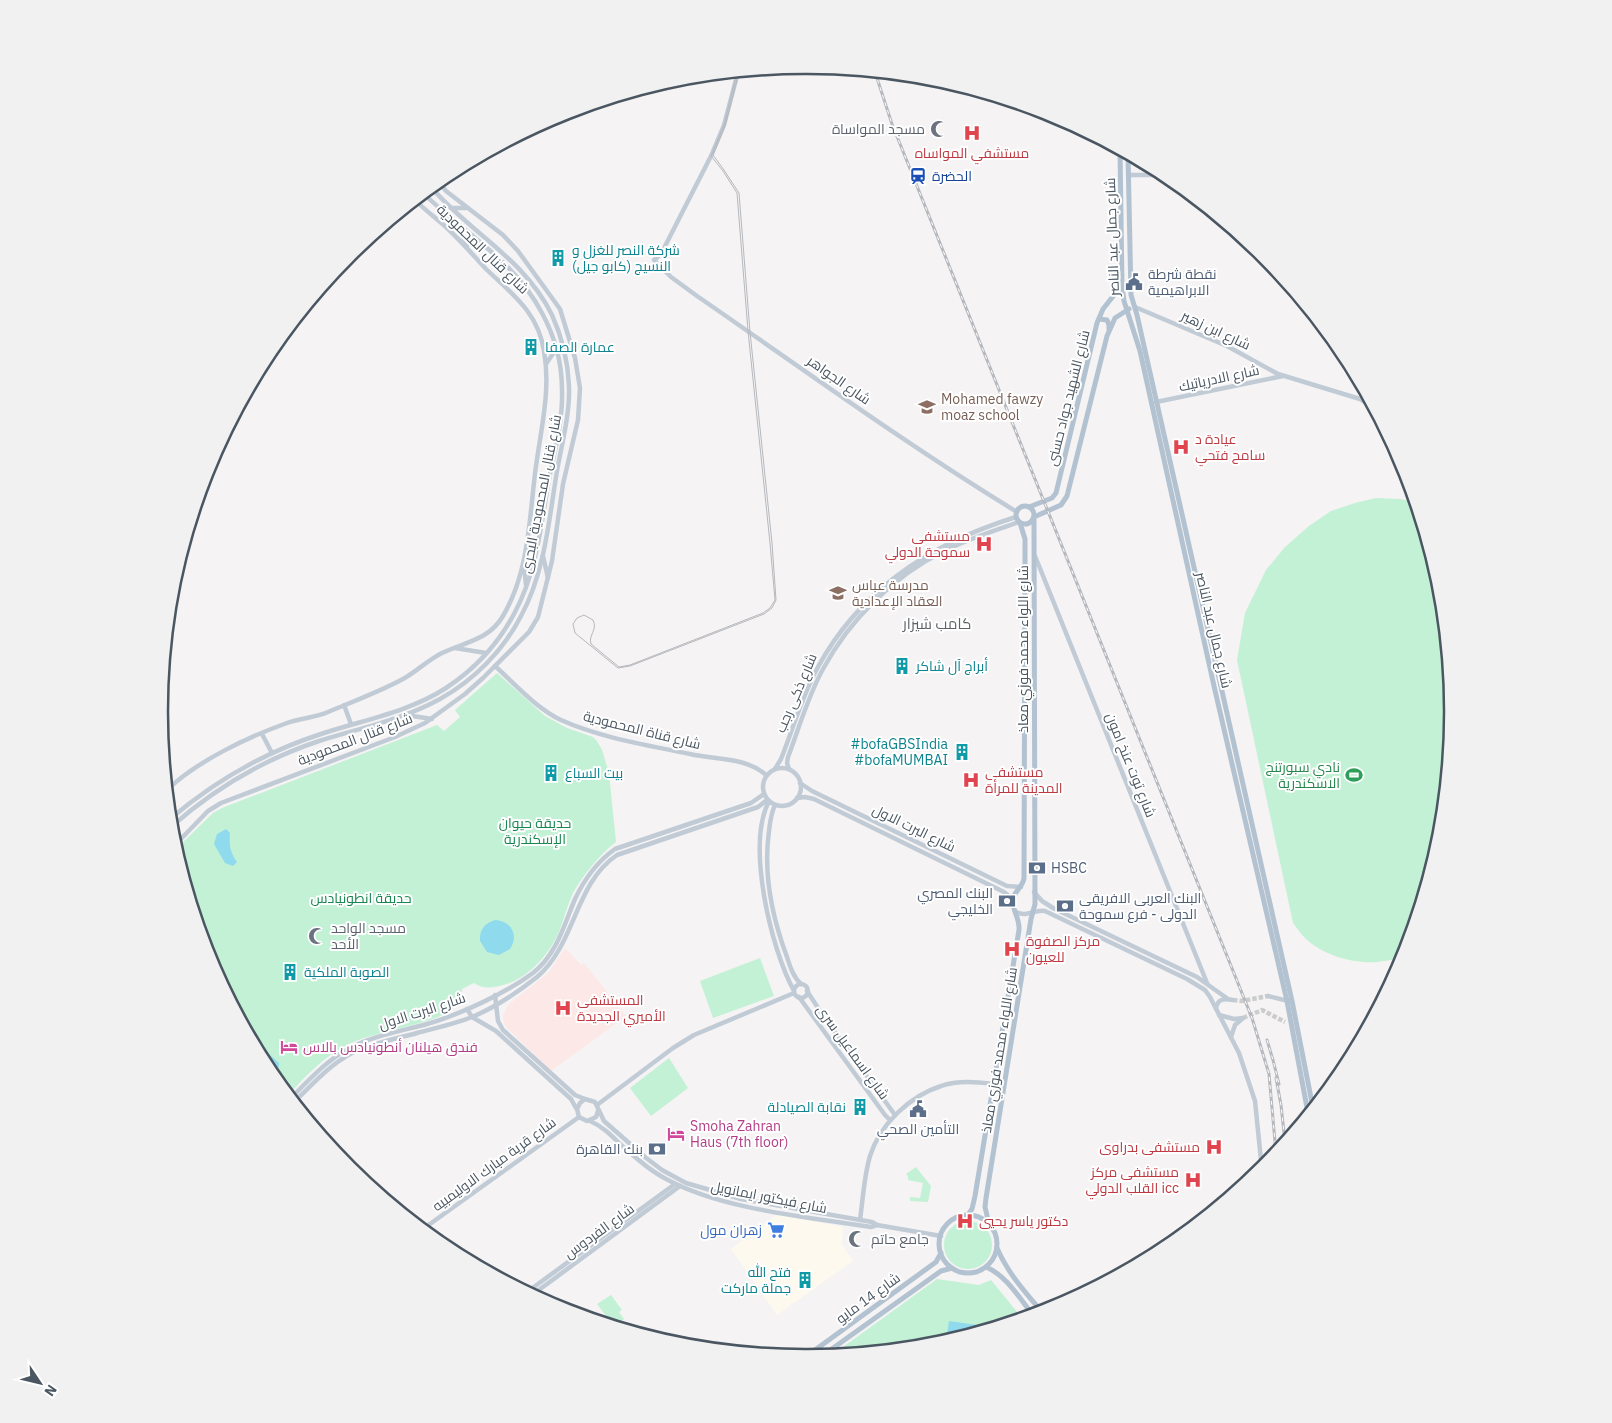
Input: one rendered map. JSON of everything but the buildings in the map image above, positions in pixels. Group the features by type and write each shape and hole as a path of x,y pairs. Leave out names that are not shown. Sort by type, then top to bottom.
{"main road":[{"name":"شارع الجواهر","path":"736,78 724,125 712,155 666,246 654,260 671,277 697,296 980,489 1018,518"},
{"name":"شارع جمال عبد الناصر","path":"1120,156 1122,285 1140,351 1211,656 1290,1001 1311,1102"},
{"name":"شارع جمال عبد الناصر","path":"1128,161 1130,291 1138,320 1211,656"},
{"path":"1129,175 1150,175"},
{"name":"شارع قنال المحمودية","path":"182,838 208,811 220,803 395,737 432,719 465,694 496,666 533,627 538,617 552,561 563,484 578,420 580,388 575,358 563,317 553,298 513,245 443,188"},
{"name":"شارع قنال المحمودية البحرى","path":"178,821 222,788 276,759 310,744 405,715 433,703 458,688 495,655 527,605 534,587 542,555 569,403 568,375 564,348 552,315 532,284 498,249 436,193"},
{"name":"شارع قنال المحمودية البحرى","path":"177,814 216,784 272,753 304,740 410,706 428,698 462,677 486,653 511,620 526,586 534,560 561,415 562,384 556,349 546,322 529,292 494,254 429,198"},
{"name":"شارع قنال المحمودية","path":"173,785 198,766 262,734 290,722 319,715 397,682 430,660 453,648 485,636 499,623 514,594 524,563 527,546 545,397 546,364 541,338 526,308 510,290 447,228 420,205"},
{"path":"451,208 466,208"},
{"path":"457,222 468,249"},
{"name":"شارع الشهيد جواد حسنى","path":"1029,507 1052,498 1057,491 1099,319 1107,303 1122,285"},
{"path":"1127,309 1135,307"},
{"name":"شارع ابن زهير","path":"1135,307 1220,342 1276,373 1360,399"},
{"name":"شارع الشهيد جواد حسنى","path":"1034,518 1061,505 1067,496 1109,329 1117,316 1127,309"},
{"path":"1099,319 1107,320 1110,325 1109,329"},
{"path":"1131,322 1138,320"},
{"path":"546,364 556,349"},
{"name":"شارع الادرياتيك","path":"1156,402 1286,375"},
{"path":"1022,507 1029,507 1034,511 1034,518 1028,524 1018,518 1022,507"},
{"name":"شارع ذكى رجب","path":"774,769 782,756 811,681 832,643 868,600 892,579 923,560 1018,518"},
{"name":"شارع اللواء محمد فوزي معاذ","path":"968,1215 972,1209 975,1196 1019,930 1020,922 1013,905 1013,899 1017,890 1021,887 1024,878 1025,539 1018,518"},
{"name":"شارع اللواء محمد فوزي معاذ","path":"989,1224 986,1198 1032,912 1035,904 1034,518"},
{"path":"542,555 548,578"},
{"name":"شارع توت عنخ امون","path":"1035,556 1207,983"},
{"name":"شارع ذكى رجب","path":"789,769 787,764 788,757 816,684 832,654 844,636 872,604 923,560"},
{"path":"524,563 526,586"},
{"path":"453,648 486,653"},
{"name":"شارع قناة المحمودية","path":"496,666 540,707 562,720 608,736 748,764 766,775"},
{"path":"344,705 351,724"},
{"path":"405,715 432,719"},
{"path":"262,734 272,753"},
{"path":"782,767 789,769 794,772 800,783 800,791 797,798 785,806 775,805 764,794 763,784 766,775 774,769 782,767"},
{"name":"شارع البرت الاول","path":"800,783 812,791 1007,886 1021,887"},
{"name":"شارع البرت الاول","path":"298,1097 332,1059 356,1045 430,1023 467,1009 526,977 548,958 558,942 581,887 609,853 621,846 751,803 764,794"},
{"name":"شارع البرت الاول","path":"797,798 810,798 968,874 1004,892 1013,899"},
{"path":"768,800 763,816 760,852 765,906 777,948 794,992 798,997 804,996 807,991 805,986 796,980 783,946 768,888 767,853 771,817 775,805"},
{"name":"شارع البرت الاول","path":"296,1094 334,1065 359,1050 472,1017 531,982 552,962 563,944 586,891 599,872 612,858 628,850 758,807 768,800"},
{"path":"869,826 872,820"},
{"path":"968,874 970,868"},
{"path":"979,880 982,874"},
{"path":"1034,892 1048,905 1198,985 1210,996 1239,1052 1254,1093 1261,1158"},
{"path":"765,906 771,904"},
{"path":"1016,912 1022,915 1040,910 1045,911 1190,973 1230,1000 1223,999 1219,1002 1217,1012"},
{"path":"1019,930 1023,928 1029,932"},
{"path":"777,948 783,946"},
{"path":"784,967 790,964"},
{"path":"597,1105 673,1048 694,1035 794,992 796,986 801,984"},
{"name":"شارع اسماعيل سرى","path":"807,991 895,1115"},
{"path":"467,1009 472,1017 489,1026 571,1099 579,1117 590,1121 596,1117 597,1105 592,1100 577,1097 504,1030 498,1021 494,995"},
{"path":"1268,996 1290,1001"},
{"name":"شارع اسماعيل سرى","path":"798,997 890,1120"},
{"path":"1217,1012 1234,1019 1243,1018 1235,1024 1232,1029 1231,1038"},
{"path":"489,1026 493,1022 498,1021"},
{"path":"1285,1022 1293,1031"},
{"name":"شارع جمال عبد الناصر","path":"1294,1023 1293,1031 1307,1106"},
{"name":"شارع اسماعيل سرى","path":"860,1220 870,1155 890,1120 915,1099 943,1085 968,1082 994,1084"},
{"path":"869,1093 876,1088"},
{"path":"577,1109 580,1103 585,1100"},
{"name":"شارع فيكتور ايمانويل","path":"598,1111 606,1124 645,1157 671,1175 702,1189 741,1199 872,1222 877,1226"},
{"name":"شارع قرية مبارك الاوليمبيه","path":"429,1225 579,1117"},
{"name":"شارع فيكتور ايمانويل","path":"590,1121 603,1128 641,1162 668,1180 716,1199 752,1208 941,1236"},
{"path":"668,1180 671,1175"},
{"name":"شارع الفردوس","path":"533,1287 677,1185"},
{"name":"شارع الفردوس","path":"539,1290 677,1185"},
{"path":"975,1196 980,1201 986,1198"},
{"path":"968,1215 981,1218 989,1224 997,1237 997,1248 995,1256 986,1267 972,1273 964,1273 946,1263 941,1253 941,1236 944,1228 950,1221 968,1215"},
{"path":"997,1248 1007,1266 1037,1306"},
{"name":"شارع 14 مايو","path":"820,1349 936,1262 941,1253"},
{"path":"998,1274 1001,1269 1007,1266"},
{"path":"986,1267 998,1274 1029,1309"},
{"name":"شارع 14 مايو","path":"833,1348 941,1271 952,1268"}],"shaded area":[{"name":"المستشفى الأميري الجديدة","path":"565,948 581,965 584,963 626,1016 551,1071 507,1028 503,1015 508,1005 548,973"},
{"path":"777,1214 843,1227 842,1244 853,1261 777,1315 731,1249"}],"green space":[{"name":"نادي سبورتنج الاسكندرية","path":"1376,498 1408,501 1422,546 1431,587 1438,628 1442,670 1444,712 1442,753 1438,795 1431,836 1422,877 1395,956 1394,959 1380,962 1349,960 1329,954 1305,938 1293,923 1237,660 1245,613 1266,570 1285,547 1309,526 1331,511"},
{"name":"حديقة انطونيادس","path":"497,673 545,716 567,728 593,737 602,750 609,773 616,842 598,858 578,884 554,942 536,966 512,982 491,987 484,987 474,983 462,989 458,1003 447,1013 421,1023 358,1040 347,1045 323,1061 293,1090 254,1030 234,994 217,956 190,877 182,843 213,813 222,808 437,725 444,731 460,717 455,710"},
{"path":"760,958 774,996 713,1018 700,981"},
{"path":"669,1058 688,1088 651,1116 630,1088"},
{"path":"916,1167 931,1186 928,1202 910,1201 910,1197 920,1198 923,1183 908,1180 906,1174"},
{"path":"963,1221 973,1221 982,1225 988,1231 991,1236 991,1254 982,1265 973,1269 963,1269 954,1265 948,1259 944,1250 944,1240 948,1231 954,1225"},
{"path":"937,1279 979,1285 991,1280 1018,1313 971,1328 930,1337 889,1344 841,1348"},
{"path":"611,1295 622,1310 619,1312 624,1319 621,1321 607,1317 597,1304"}],"water":[{"path":"226,829 230,833 230,848 237,862 233,866 225,863 214,844 217,834"},
{"path":"495,920 506,923 514,934 513,944 510,949 499,955 487,952 480,941 483,928"},
{"path":"268,1053 279,1063 278,1069"},
{"path":"949,1321 977,1325 971,1328 947,1333"}],"tunnel":[{"path":"1233,1000 1242,1001 1268,996"},
{"path":"1243,1018 1262,1010 1285,1022"}],"tram line":[{"path":"736,78 724,125 711,156 737,193 748,331 775,600 770,608 763,613 630,665 619,667 591,644 590,641 594,627 593,620 584,615 577,618 573,624 575,633 618,668 630,666 764,614 772,608 776,600 772,543 750,332 739,193 713,155 725,126 738,78"}],"railway":[{"path":"877,78 892,124 1252,1018 1269,1074 1275,1143"},
{"path":"1267,1040 1279,1084"},
{"path":"1276,1078 1284,1133"}],"place":[{"name":"مسجد المواساة","path":"939,129"},
{"name":"مستشفي المواساه","path":"972,133"},
{"name":"الحضرة","path":"918,176"},
{"name":"شركة النصر للغزل و النسيج (كابو جيل)","path":"558,258"},
{"name":"نقطة شرطة الابراهيمية","path":"1134,282"},
{"name":"عمارة الصفا","path":"531,347"},
{"name":"Mohamed fawzy moaz school","path":"927,407"},
{"name":"عيادة د سامح فتحي","path":"1181,447"},
{"name":"مستشفى سموحة الدولي","path":"984,544"},
{"name":"مدرسة عباس العقاد الإعدادية","path":"838,593"},
{"name":"أبراج آل شاكر","path":"902,666"},
{"name":"#bofaGBSIndia #bofaMUMBAI","path":"962,752"},
{"name":"بيت السباع","path":"551,773"},
{"name":"نادي سبورتنج الاسكندرية","path":"1354,775"},
{"name":"مستشفى المدينة للمرأة","path":"971,780"},
{"name":"HSBC","path":"1037,868"},
{"name":"البنك المصري الخليجي","path":"1007,901"},
{"name":"البنك العربى الافريقى الدولى - فرع سموحة","path":"1065,906"},
{"name":"مسجد الواحد الأحد","path":"317,936"},
{"name":"مركز الصفوة للعيون","path":"1012,949"},
{"name":"الصوبة الملكية","path":"290,972"},
{"name":"المستشفى الأميري الجديدة","path":"563,1008"},
{"name":"فندق هيلنان أنطونيادس بالاس","path":"289,1047"},
{"name":"نقابة الصيادلة","path":"860,1107"},
{"name":"التأمين الصحي","path":"918,1109"},
{"name":"Smoha Zahran Haus (7th floor)","path":"676,1134"},
{"name":"مستشفى بدراوى","path":"1214,1147"},
{"name":"بنك القاهرة","path":"657,1149"},
{"name":"مستشفى مركز القلب الدولي icc","path":"1193,1180"},
{"name":"دكتور ياسر يحيي","path":"965,1221"},
{"name":"زهران مول","path":"776,1230"},
{"name":"جامع حاتم","path":"857,1239"},
{"name":"فتح الله جملة ماركت","path":"805,1280"}],"district":[{"name":"كامب شيزار","path":"937,624"}],"park label":[{"name":"حديقة حيوان الإسكندرية","path":"535,832"}]}
